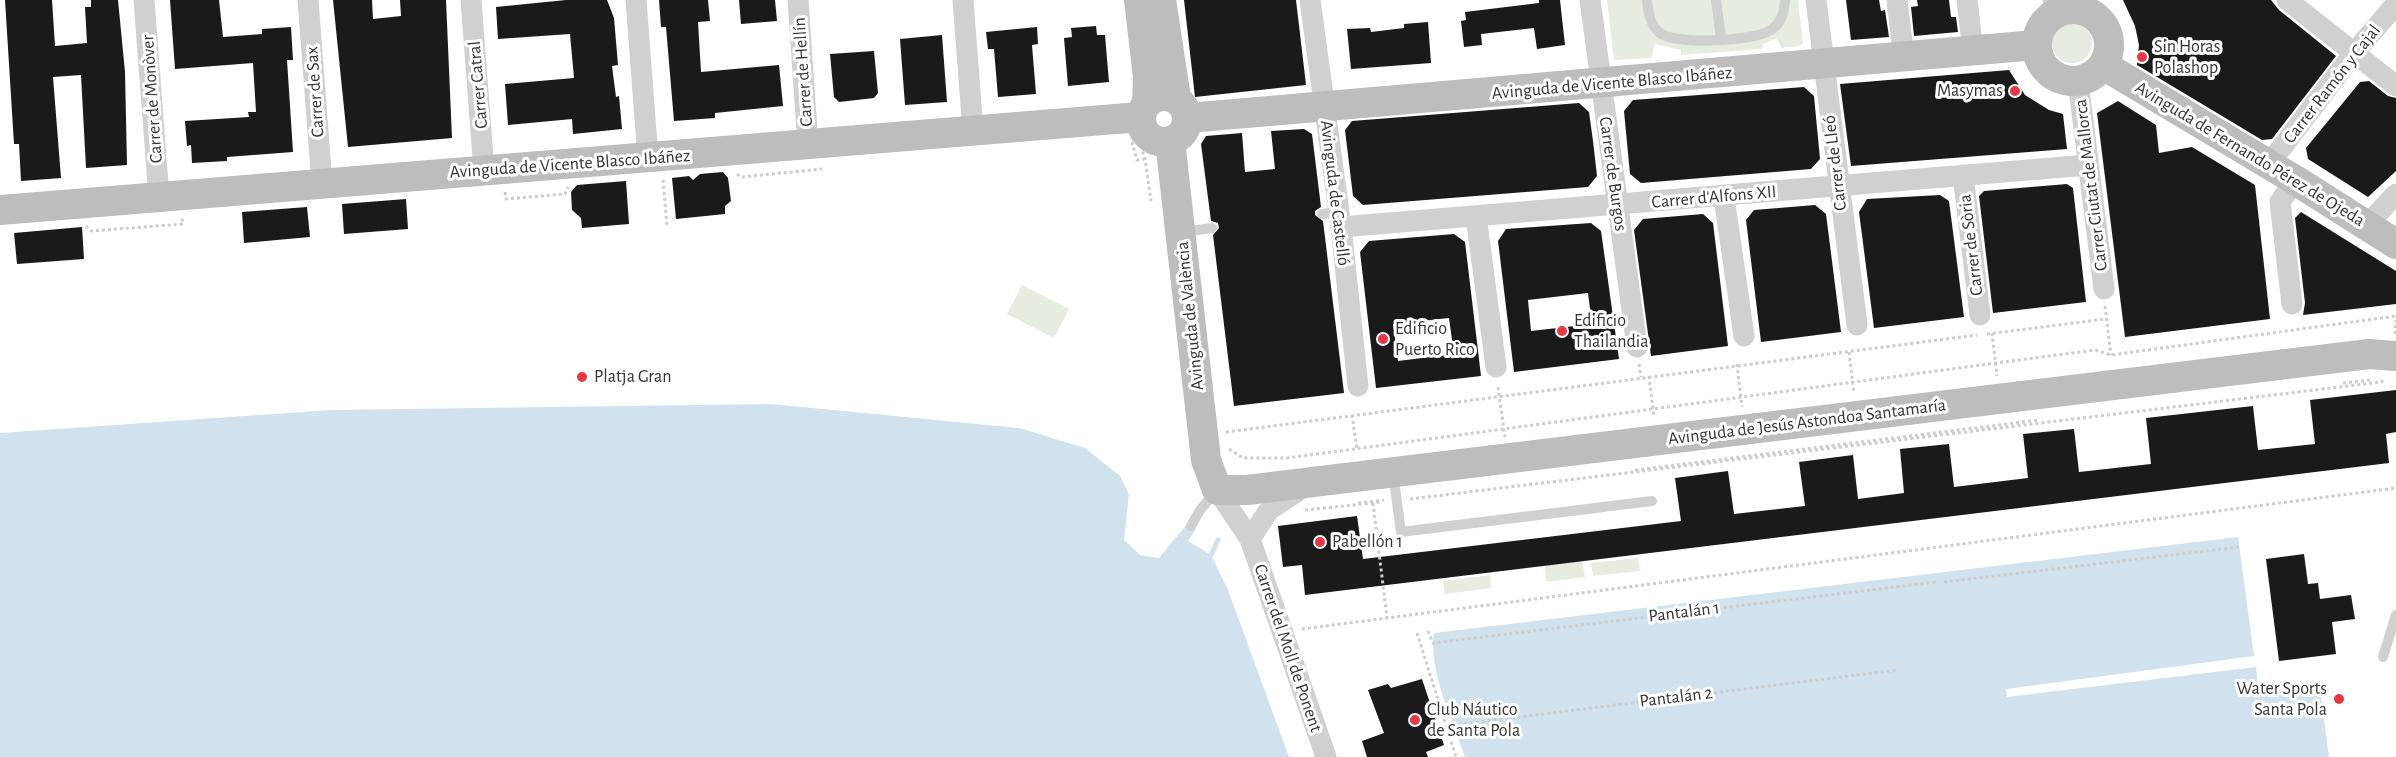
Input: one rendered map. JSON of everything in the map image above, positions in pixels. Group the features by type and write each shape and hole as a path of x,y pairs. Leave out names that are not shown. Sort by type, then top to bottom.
{"street":[{"name":"Carrer de Monòver","path":"144,0 159,197"},
{"name":"Carrer de Sax","path":"308,0 322,184"},
{"name":"Carrer Catral","path":"471,0 484,171"},
{"path":"636,0 655,157"},
{"name":"Carrer de Hellín","path":"798,0 808,145"},
{"path":"963,0 973,131"},
{"path":"1139,0 1148,77 1139,120 1150,137 1158,141 1176,129"},
{"name":"Avinguda de València","path":"1161,0 1176,129 1181,232 1206,460 1217,490"},
{"name":"Avinguda de Castelló","path":"1310,0 1324,107 1334,218 1358,386"},
{"name":"Carrer de Burgos","path":"1590,0 1637,347"},
{"name":"Carrer de Lleó","path":"1816,0 1857,325"},
{"path":"1897,0 1903,48"},
{"path":"1967,0 1972,41"},
{"path":"2287,0 2396,86"},
{"name":"Carrer Ramón y Cajal","path":"2269,164 2354,53 2396,4"},
{"path":"2072,6 2095,16 2107,33 2108,55 2097,72 2078,81 2066,81 2045,68 2036,45 2042,26 2072,6"},
{"name":"Avinguda de Vicente Blasco Ibáñez","path":"0,210 973,131 1139,120 1161,95 1176,129 1324,107 1824,65 1903,48 1972,41 2036,45"},
{"name":"Avinguda de Fernando Pérez de Ojeda","path":"2103,65 2269,164 2396,244"},
{"name":"Carrer Ciutat de Mallorca","path":"2078,81 2103,289"},
{"name":"Carrer d'Alfons XII","path":"1334,218 1476,216 1618,206 2088,165"},
{"name":"Carrer de Sòria","path":"1963,175 1980,315"},
{"path":"2292,304 2280,202 2295,180"},
{"path":"2367,225 2396,194"},
{"path":"1724,197 1744,336"},
{"path":"1476,216 1496,367"},
{"name":"Avinguda de Jesús Astondoa Santamaría","path":"1217,490 1247,490 1305,500 1358,462 1395,491 2369,354 2391,369"},
{"name":"Carrer del Moll de Ponent","path":"1217,490 1250,539 1326,757"},
{"path":"1250,539 1269,510 1305,500"}],"lane":[{"path":"1647,0 1651,21 1659,33 1669,39 1753,36 1769,31 1779,22 1785,0"},
{"path":"1716,0 1722,38"},
{"path":"1181,232 1212,228"},
{"path":"1191,526 1207,499 1217,490"},
{"path":"1395,491 1401,532 1652,501"},
{"path":"2383,657 2396,615"}],"path":[{"path":"1139,120 1135,147 1137,160 1176,129"},
{"path":"655,157 667,226"},
{"path":"2111,355 2106,319 1226,432 1228,448 1243,458 1358,462 2073,353 2095,350 2111,355 2396,316"},
{"path":"1305,500 1395,491 1512,485 2117,415 2381,382 2391,369"},
{"path":"1352,415 1358,462"},
{"path":"1294,630 2396,488"},
{"path":"1305,500 1373,503 1395,491"},
{"path":"1373,503 1387,618"},
{"path":"1944,582 2239,547"},
{"name":"Pantalán 1","path":"1428,631 1433,643 1936,582"},
{"path":"1417,633 1456,757"},
{"name":"Pantalán 2","path":"1446,726 1898,670"}],"shaded area":[{"path":"1607,0 1798,0 1803,43 1799,46 1781,48 1777,38 1763,44 1762,49 1681,55 1681,50 1655,44 1651,58 1614,60"},
{"path":"2072,23 2086,29 2092,43 2086,57 2072,63 2058,57 2052,43 2058,29"},
{"path":"1022,285 1069,309 1054,338 1007,314"},
{"path":"1638,558 1640,571 1593,576 1591,563"},
{"path":"1582,561 1585,577 1546,582 1545,565"},
{"path":"1490,575 1491,588 1445,594 1443,581"}],"water":[{"path":"771,404 1019,428 1085,448 1120,476 1129,494 1124,540 1140,555 1159,558 1187,524 1196,529 1188,541 1211,555 1228,590 1289,757 0,757 0,433 331,410"},
{"path":"2238,537 2254,656 2006,689 2007,697 2256,667 2259,696 2320,689 2329,757 1465,757 1443,695 1435,662 1434,633"}],"building":[{"path":"5,0 52,0 55,46 87,43 85,7 91,7 91,0 118,0 125,72 127,165 86,168 81,75 53,77 61,178 21,181 19,144 14,144"},
{"path":"170,0 219,0 223,37 262,34 262,29 291,27 293,60 287,60 293,152 227,157 227,161 192,163 191,145 187,146 185,121 249,117 248,112 256,112 253,63 175,69"},
{"path":"333,0 372,0 373,19 401,16 400,0 446,0 452,138 348,147"},
{"path":"566,0 607,0 614,18 618,65 612,66 616,97 619,96 622,129 573,134 572,119 508,125 505,84 574,78 570,34 498,39 496,7"},
{"path":"659,0 708,0 710,21 698,22 701,72 779,65 783,106 715,113 715,118 674,121 666,27 661,27"},
{"path":"739,0 775,0 777,21 741,24"},
{"path":"1184,0 1296,0 1306,85 1195,97"},
{"path":"1539,0 1560,0 1565,45 1537,49 1534,28 1481,34 1482,45 1464,47 1461,21 1466,20 1465,12 1539,3"},
{"path":"1846,0 1879,0 1881,11 1885,10 1889,37 1851,40"},
{"path":"1917,0 1949,0 1951,17 1956,17 1958,32 1914,36 1911,7 1918,6"},
{"path":"2123,0 2271,0 2279,10 2336,56 2272,139 2262,140 2137,65 2139,45 2135,26"},
{"path":"1428,22 1431,63 1351,69 1347,29 1370,28 1371,32 1404,28 1404,24"},
{"path":"1096,26 1097,35 1105,35 1109,82 1068,86 1064,38 1072,37 1071,28"},
{"path":"1037,27 1038,44 1032,45 1036,94 998,97 994,49 988,49 986,32"},
{"path":"942,35 947,102 905,105 900,39"},
{"path":"874,51 878,93 874,98 839,102 834,97 830,54"},
{"path":"2009,70 2025,95 2049,110 2063,114 2067,149 1851,166 1840,84"},
{"path":"2369,81 2388,96 2396,98 2396,171 2368,197 2308,159 2306,148 2360,82"},
{"path":"1804,87 1814,96 1820,159 1811,169 1641,183 1630,174 1624,111 1633,100"},
{"path":"2118,101 2156,125 2159,153 2192,147 2255,185 2270,319 2125,337 2097,113"},
{"path":"1579,103 1589,112 1597,176 1588,187 1363,205 1353,196 1345,130 1352,121"},
{"path":"1304,129 1312,134 1321,207 1315,211 1315,215 1323,221 1344,393 1234,406 1213,235 1219,228 1218,223 1211,221 1201,144 1206,136 1242,133 1245,172 1275,169 1271,131"},
{"path":"723,172 728,178 731,201 725,206 725,214 676,219 672,178 689,176 693,180 700,174"},
{"path":"626,181 629,224 582,228 581,218 572,210 571,192 577,185"},
{"path":"2067,184 2073,188 2086,302 1993,313 1979,196 1984,191"},
{"path":"1940,195 1949,201 1964,317 1874,328 1859,212 1867,199"},
{"path":"406,199 408,229 344,234 342,204"},
{"path":"1815,205 1826,214 1841,332 1761,342 1746,220 1754,210"},
{"path":"307,207 310,237 244,243 242,212"},
{"path":"2301,212 2396,271 2396,304 2303,315 2305,303 2295,218"},
{"path":"1703,214 1713,223 1728,346 1651,356 1634,230 1643,219"},
{"path":"1591,223 1601,231 1619,359 1514,372 1498,241 1506,229","holes":["1588,293 1592,324 1531,331 1528,300"]},
{"path":"82,227 84,259 17,264 14,233"},
{"path":"1454,234 1465,242 1481,376 1376,388 1360,252 1369,241","holes":["1449,318 1454,354 1398,361 1393,324"]},
{"path":"2396,390 2396,432 2386,434 2389,463 1305,595 1302,565 1283,567 1278,526 1357,516 1363,559 1681,521 1675,478 1728,471 1734,514 1805,506 1799,462 1853,455 1858,499 1904,493 1900,449 1949,444 1954,487 2028,478 2023,434 2074,429 2079,472 2151,464 2146,418 2253,406 2258,450 2315,444 2310,400"},
{"path":"2304,554 2308,584 2318,583 2320,599 2351,595 2355,619 2332,622 2336,654 2279,661 2266,559"},
{"name":"Club Náutico de Santa Pola","path":"1422,679 1444,745 1426,752 1428,757 1367,757 1362,741 1384,733 1368,690 1388,684 1391,688"}],"waterway":[{"path":"1211,555 1218,540"}],"place":[{"name":"Sin Horas Polashop","path":"2142,57"},
{"name":"Masymas","path":"2015,91"},
{"name":"Edificio Thailandia","path":"1562,331"},
{"name":"Edificio Puerto Rico","path":"1383,339"},
{"name":"Platja Gran","path":"582,377"},
{"name":"Pabellón 1","path":"1320,542"},
{"name":"Water Sports Santa Pola","path":"2339,699"},
{"name":"Club Náutico de Santa Pola","path":"1415,720"}]}
